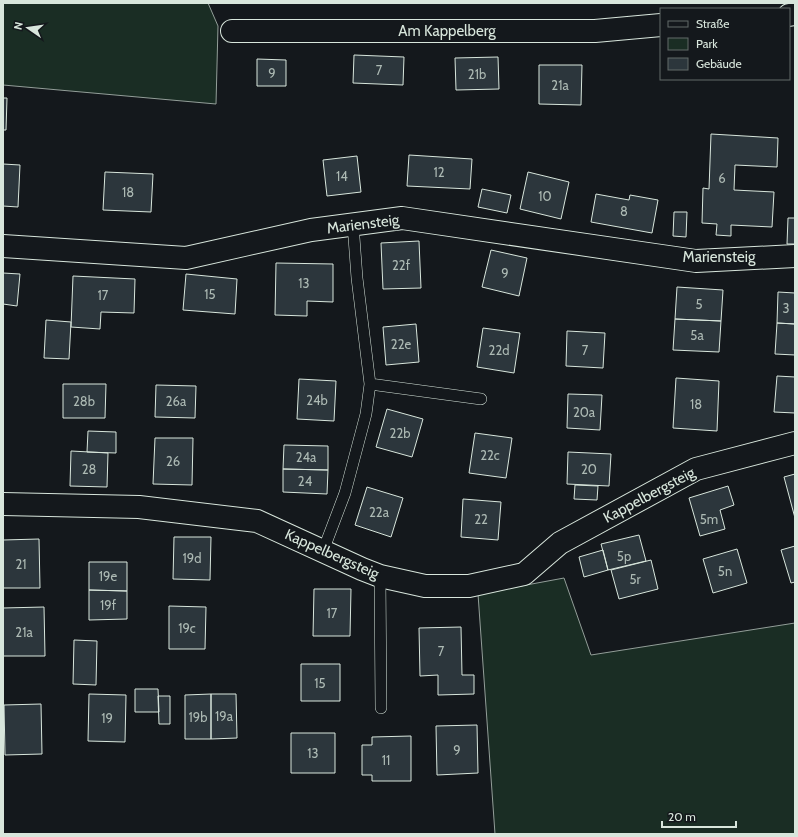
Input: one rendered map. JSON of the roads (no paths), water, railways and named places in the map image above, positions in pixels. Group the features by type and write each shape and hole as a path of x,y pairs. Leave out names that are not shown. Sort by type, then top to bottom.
{"street":[{"name":"Am Kappelberg","path":"232,31 595,31 660,25"},
{"name":"Mariensteig","path":"3,246 186,258 311,230 402,218 696,261 795,256"},
{"name":"Kappelbergsteig","path":"3,504 139,506 256,521 362,570 380,576 425,586 469,586 524,574 560,543 696,469 795,443"}],"lane":[{"path":"323,551 345,493 366,414 370,384 357,278 353,224"},
{"path":"370,384 481,399"},
{"path":"380,576 381,708"}]}
